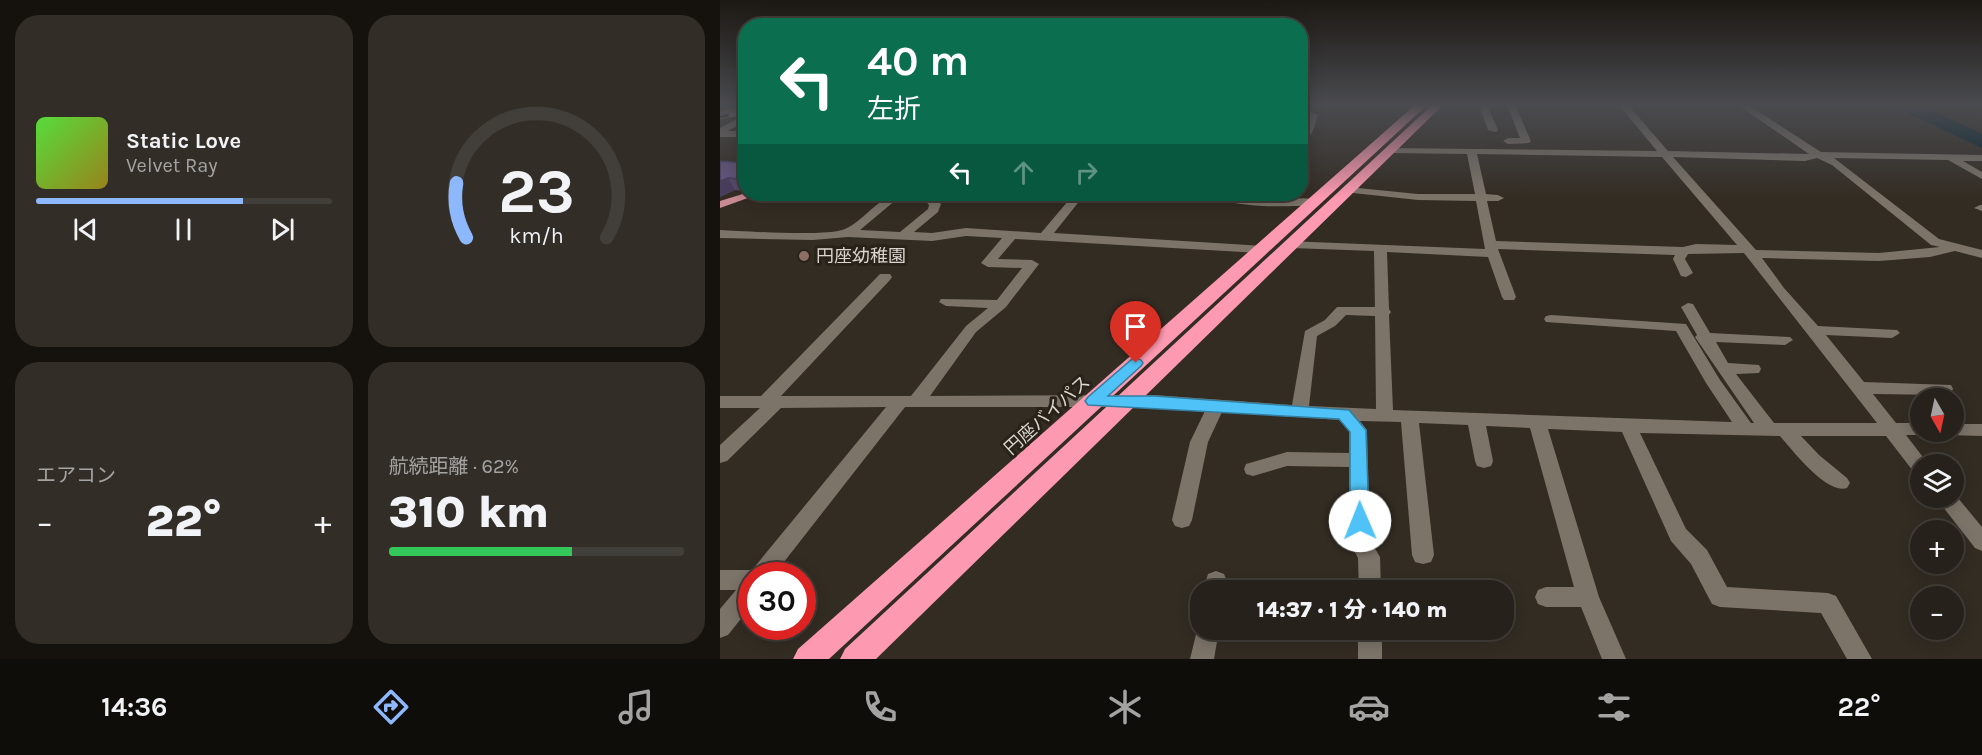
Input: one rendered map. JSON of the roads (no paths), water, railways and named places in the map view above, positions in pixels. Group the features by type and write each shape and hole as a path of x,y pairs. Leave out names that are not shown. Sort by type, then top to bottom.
{"highway":[{"name":"円座バイパス","path":"808,659 1387,136"},
{"path":"855,659 1405,136"}],"main road":[{"path":"720,205 738,199"}],"street":[{"path":"1497,141 1526,141 1524,136"},
{"path":"1649,136 1814,330 1910,454"},
{"path":"1789,136 1817,155 1836,163 1928,237 1955,248 1982,254"},
{"path":"1390,150 1805,158 1817,155 1982,158"},
{"path":"1472,152 1492,249 1509,297"},
{"path":"1950,157 1982,176"},
{"path":"1348,190 1418,197 1498,198"},
{"path":"848,233 889,201"},
{"path":"904,235 934,210 935,204 932,201"},
{"path":"1045,236 1074,201"},
{"path":"1247,201 1312,202"},
{"path":"720,234 813,236 848,233 932,237 966,232 1260,249"},
{"path":"772,562 971,329 1001,304 1032,264 988,262 1012,234"},
{"path":"1291,244 1380,249 1683,251 1696,248 1879,257 1930,253 1955,248"},
{"path":"1380,249 1384,312 1385,416"},
{"path":"1683,251 1679,259 1686,273"},
{"path":"720,456 885,277"},
{"path":"946,302 1001,304"},
{"path":"1688,307 1703,337 1723,368 1777,430 1840,483"},
{"path":"1300,412 1310,334 1330,323 1342,310 1384,312"},
{"path":"1551,319 1681,327 1714,383 1746,429"},
{"path":"1814,330 1892,333"},
{"path":"1703,337 1785,340"},
{"path":"1723,368 1753,369"},
{"path":"1859,388 1910,389"},
{"path":"720,402 1126,401 1300,412 1628,426 1777,430 1910,429"},
{"path":"1182,520 1189,479 1199,442 1216,407"},
{"path":"1344,414 1358,430 1360,541 1369,557 1370,580"},
{"path":"1409,416 1423,555"},
{"path":"1476,419 1484,461"},
{"path":"1537,422 1588,597 1614,659"},
{"path":"1628,426 1678,534 1699,557 1720,597 1828,603 1860,659"},
{"path":"1964,430 1982,430"},
{"path":"1252,469 1287,459 1359,460"},
{"path":"1954,508 1982,542"},
{"path":"720,580 738,580"},
{"path":"1546,597 1588,597"},
{"path":"720,627 738,604"},
{"path":"1202,659 1205,640"},
{"path":"1370,640 1370,659"}],"waterway":[{"path":"1970,136 1982,142"}],"place":[{"name":"円座幼稚園","path":"804,256"}]}
